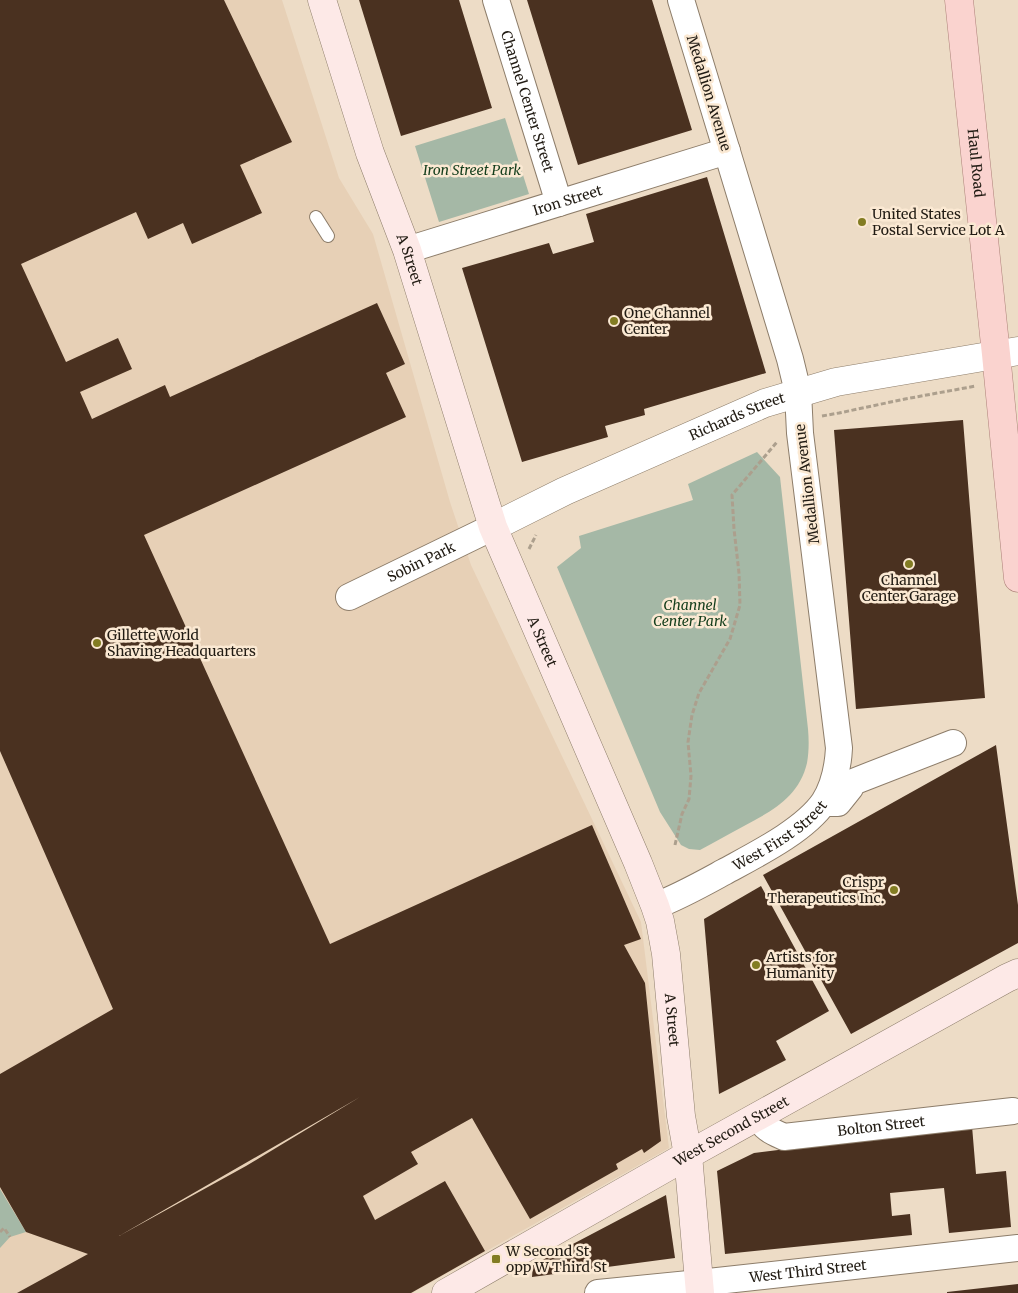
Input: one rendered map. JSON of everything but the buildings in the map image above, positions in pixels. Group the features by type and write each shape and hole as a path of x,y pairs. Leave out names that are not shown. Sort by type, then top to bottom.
{"main road":[{"name":"A Street","path":"322,0 370,153 407,250 493,527 640,867 655,906 663,937 668,973 681,1116 688,1155 700,1288"},
{"name":"Haul Road","path":"959,0 1007,353 1018,578"},
{"name":"West Second Street","path":"456,1291 688,1155 1018,973"}],"street":[{"name":"Channel Center Street","path":"496,0 559,203"},
{"name":"Medallion Avenue","path":"680,0 790,359 798,392 802,443 839,738 836,774 824,802"},
{"name":"Iron Street","path":"407,250 727,151"},
{"name":"Richards Street","path":"493,527 565,490 766,403 798,392 836,382 1007,353"},
{"name":"Sobin Park","path":"349,597 493,527"},
{"name":"West First Street","path":"655,906 691,890 760,852 802,825 824,802 838,803 853,782 953,743"},
{"name":"Bolton Street","path":"758,1116 768,1129 784,1137 1014,1112"},
{"name":"West Third Street","path":"598,1293 700,1288 1018,1248"}],"lane":[{"path":"316,217 328,236"}],"path":[{"path":"839,413 946,391"},
{"path":"675,845 682,814 689,799 691,776 688,742 692,715 699,693 730,639 740,605 732,495 779,440"},
{"path":"0,1232 4,1228 10,1237"}],"shaded area":[{"name":"Gillette World Shaving Headquarters","path":"0,0 282,0 339,178 373,234 450,502 471,565 641,922 669,1148 412,1293 0,1293"}],"green space":[{"name":"Iron Street Park","path":"505,118 529,194 439,222 415,146"},
{"name":"Channel Center Park","path":"757,452 780,477 808,729 807,763 798,785 783,802 700,850 689,849 681,845 660,812 557,567 581,548 579,536 693,500 688,484"},
{"path":"0,1189 26,1232 10,1237 0,1248"}],"place":[{"name":"United States Postal Service Lot A","path":"862,222"},
{"name":"One Channel Center","path":"614,321"},
{"name":"Channel Center Garage","path":"909,564"},
{"name":"Gillette World Shaving Headquarters","path":"97,643"},
{"name":"Crispr Therapeutics Inc.","path":"894,890"},
{"name":"Artists for Humanity","path":"756,965"},
{"name":"W Second St opp W Third St","path":"496,1259"}]}
